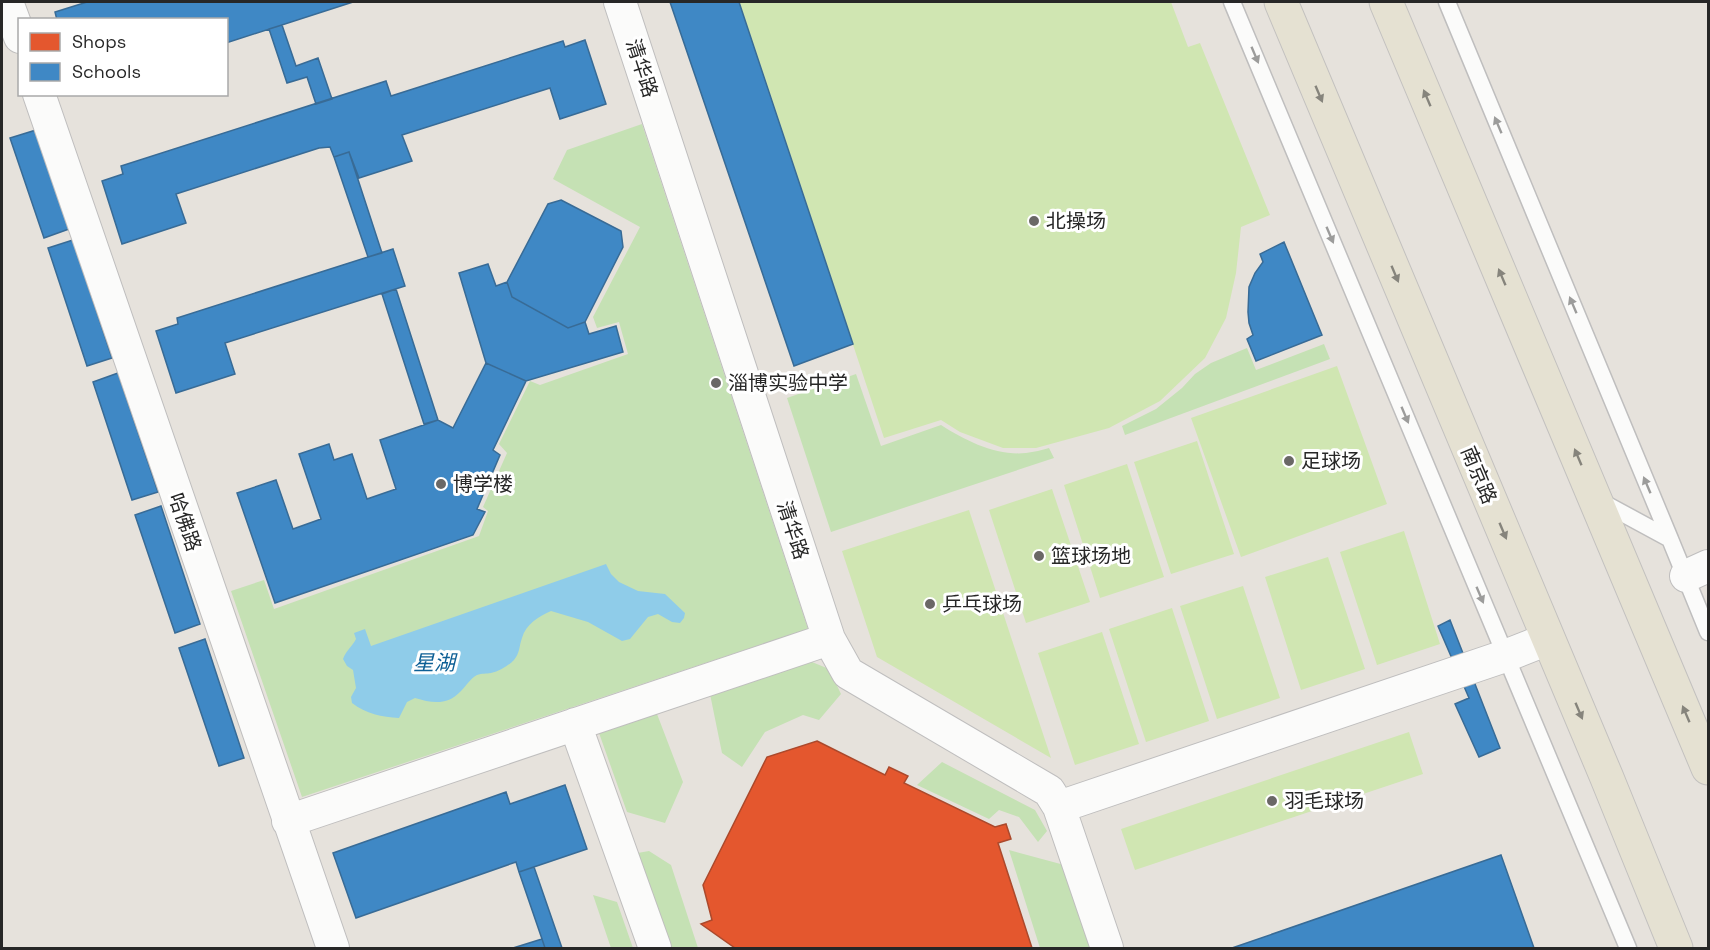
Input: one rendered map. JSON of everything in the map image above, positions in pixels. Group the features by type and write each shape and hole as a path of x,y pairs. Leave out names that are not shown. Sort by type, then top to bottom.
{"main road":[{"name":"南京路","path":"1281,2 1607,777 1676,948"},
{"path":"1386,2 1708,768"}],"street":[{"path":"7,2 18,32"},
{"name":"清华路","path":"620,2 829,639 848,673 1049,791 1059,807 1107,948"},
{"name":"哈佛路","path":"40,96 333,948"},
{"path":"288,821 829,639"},
{"path":"1059,807 1505,656 1548,639"},
{"path":"575,724 655,948"}],"lane":[{"path":"1232,2 1628,948"},
{"path":"1447,2 1670,539 1697,571 1708,632"},
{"path":"1595,499 1670,539"}],"green space":[{"name":"北操场","path":"739,2 1171,2 1188,47 1200,43 1270,215 1241,227 1236,273 1226,318 1205,358 1160,401 1109,428 1036,448 1003,448 960,432 941,420 884,438"},
{"path":"642,124 808,629 302,797 231,591 264,580 274,609 479,536 488,511 483,507 507,453 499,444 530,381 540,385 628,354 619,322 597,328 593,317 640,227 553,179 567,150"},
{"path":"1324,344 1330,359 1125,435 1122,426 1156,409 1195,374 1211,363 1247,348 1256,370"},
{"name":"足球场","path":"1337,366 1387,504 1241,557 1191,418"},
{"path":"856,374 881,446 941,425 971,442 993,450 1026,453 1049,448 1054,458 831,532 787,398"},
{"name":"篮球场地","path":"1197,441 1234,554 1171,574 1134,462"},
{"name":"篮球场地","path":"1127,464 1164,577 1100,598 1064,485"},
{"name":"篮球场地","path":"1052,489 1090,602 1026,623 989,510"},
{"name":"乒乓球场","path":"969,510 1051,758 877,657 842,551"},
{"path":"1404,531 1440,644 1377,665 1340,552"},
{"path":"1328,557 1365,669 1301,690 1265,577"},
{"path":"1243,586 1280,698 1217,719 1180,606"},
{"name":"篮球场地","path":"1172,608 1209,721 1146,742 1109,629"},
{"path":"1102,632 1139,744 1075,765 1038,653"},
{"path":"812,662 829,669 841,694 819,720 803,715 765,732 742,767 722,753 710,694"},
{"path":"657,714 683,782 665,823 627,812 599,733"},
{"name":"羽毛球场","path":"1409,732 1423,774 1135,870 1121,829"},
{"path":"942,762 1035,810 1047,831 1038,842 1019,817 999,810 989,819 917,785"},
{"path":"1009,850 1068,866 1095,948 1040,948"},
{"path":"649,851 671,865 698,948 664,948 632,854"},
{"path":"593,895 617,902 633,948 611,948"}],"water":[{"name":"星湖","path":"606,564 611,574 619,582 638,591 665,594 685,613 684,618 680,623 672,622 658,614 648,617 630,639 622,641 588,622 551,611 537,618 526,629 517,655 512,662 498,671 477,675 450,699 433,702 415,698 407,702 399,718 374,714 352,703 351,697 356,688 353,670 343,659 356,639 354,633 365,629 371,646"}],"building: Shops":[{"path":"817,741 885,775 889,767 908,776 904,783 995,827 1006,824 1011,839 998,843 1032,948 735,948 701,924 712,920 703,885 767,757"}],"building: Schools":[{"path":"87,2 353,2 228,42 228,18 56,18 55,12"},
{"path":"670,2 739,2 853,344 794,366"},
{"path":"282,25 296,66 318,58 332,99 316,104 307,77 287,83 269,29"},
{"path":"585,40 606,104 560,119 550,88 402,135 412,161 359,178 349,152 334,157 330,147 319,148 176,194 186,223 122,244 102,181 123,174 121,166 386,81 391,96 563,41 565,47"},
{"path":"36,130 69,229 44,238 10,138"},
{"path":"349,152 382,253 368,257 334,157"},
{"path":"561,200 621,231 623,247 585,322 568,328 512,297 507,282 548,204"},
{"path":"73,240 112,358 87,366 48,248"},
{"path":"1284,242 1322,335 1256,361 1247,339 1253,335 1248,312 1249,287 1263,262 1260,254"},
{"path":"393,249 405,286 225,343 235,374 176,393 156,331 178,324 177,318"},
{"path":"488,264 496,286 507,282 512,297 568,328 585,322 589,334 616,326 623,352 526,381 486,363 459,273"},
{"path":"396,289 438,420 424,424 382,294"},
{"name":"博学楼","path":"486,363 526,381 493,450 500,455 477,509 485,512 473,535 275,603 237,493 276,480 293,529 321,519 299,454 329,444 334,460 352,454 367,499 396,489 380,440 438,420 453,428"},
{"path":"118,373 158,492 132,500 93,382"},
{"path":"161,506 200,624 175,633 135,515"},
{"path":"1450,620 1500,748 1479,757 1455,704 1469,698 1438,626"},
{"path":"205,639 244,758 219,766 179,648"},
{"path":"565,785 587,849 519,872 516,862 356,918 333,853 506,792 510,804"},
{"path":"1501,855 1534,948 1232,948"},
{"path":"534,867 562,948 545,948 519,872"},
{"path":"542,939 545,948 513,948"}],"place":[{"name":"北操场","path":"1034,221"},
{"name":"淄博实验中学","path":"716,383"},
{"name":"足球场","path":"1289,461"},
{"name":"博学楼","path":"441,484"},
{"name":"篮球场地","path":"1039,556"},
{"name":"乒乓球场","path":"930,604"},
{"name":"羽毛球场","path":"1272,801"}]}
